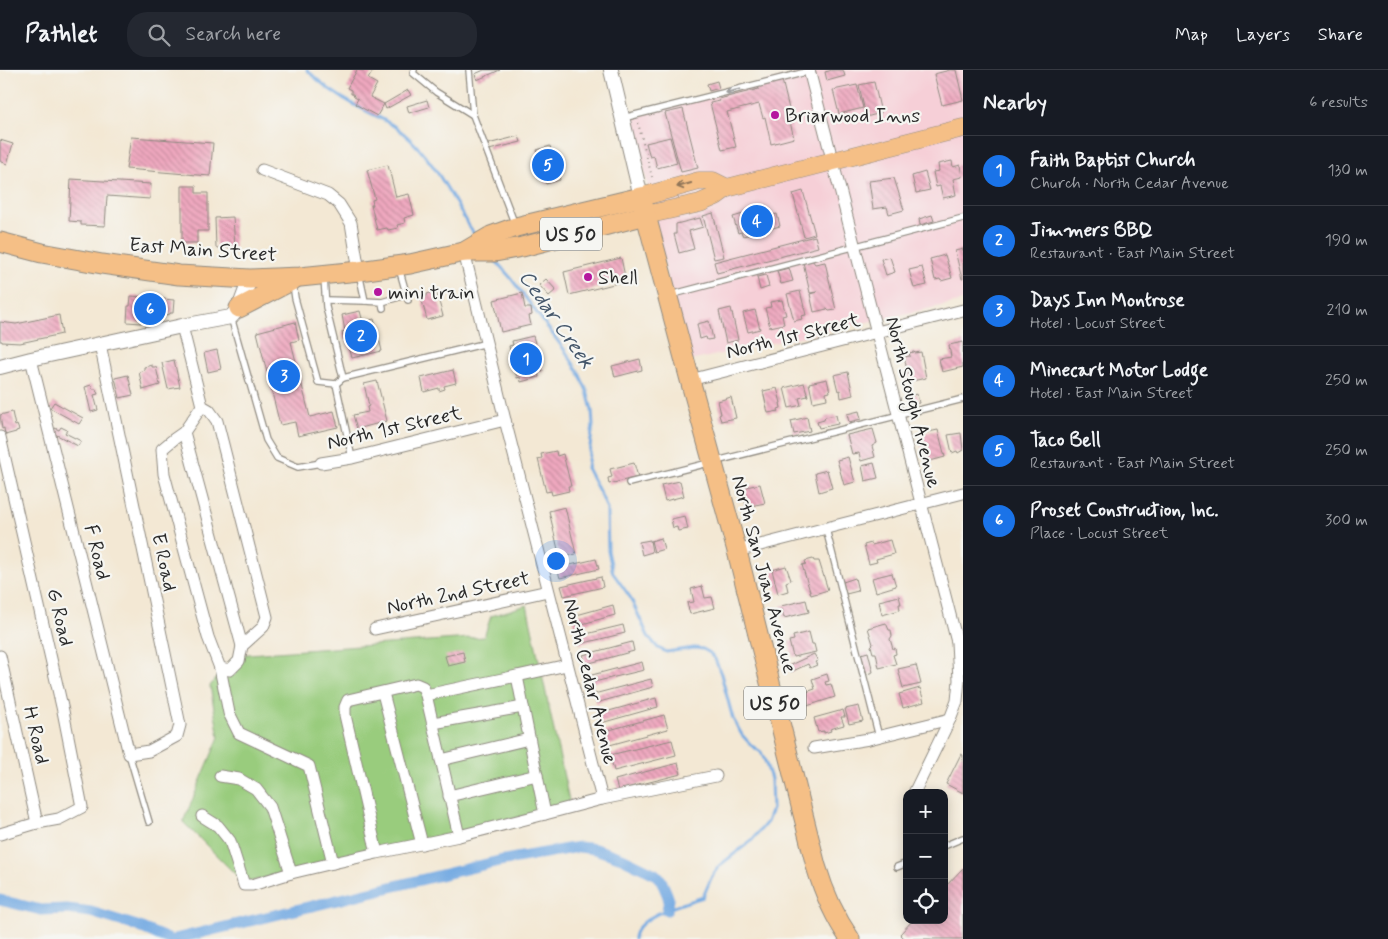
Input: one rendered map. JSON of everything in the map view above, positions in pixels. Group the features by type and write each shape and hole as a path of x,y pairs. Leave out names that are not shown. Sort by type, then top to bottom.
{"highway":[{"name":"East Main Street","path":"0,242 42,253 179,275 250,279 296,278 399,265 464,252 493,244 516,227 641,197"},
{"name":"US 50","path":"641,197 646,215"},
{"name":"East Main Street","path":"493,244 522,247 646,215"},
{"name":"North San Juan Avenue","path":"646,215 737,551 816,866 829,903 850,939"},
{"path":"235,312 296,278"}],"main road":[{"name":"East Main Street","path":"646,215 700,203 728,188 963,128"},
{"name":"East Main Street","path":"641,197 699,181 713,182 728,188"}],"street":[{"path":"611,70 641,197"},
{"name":"North Stough Avenue","path":"811,70 832,161 956,642 959,680 957,701 916,789"},
{"path":"262,170 328,195 339,204 351,222 359,271"},
{"name":"North Cedar Avenue","path":"464,252 602,799"},
{"path":"0,367 182,326 235,312 250,279"},
{"name":"North 1st Street","path":"690,380 963,310"},
{"path":"182,326 202,406 209,410 216,421 267,617 263,627 242,646"},
{"name":"E Road","path":"100,344 180,726 177,736 150,751 129,754"},
{"name":"F Road","path":"31,359 129,754"},
{"path":"202,406 184,432 162,449 164,474 208,637 220,668 229,714 239,733 309,766 333,863"},
{"name":"North 1st Street","path":"321,463 352,458 505,420"},
{"path":"184,432 242,646 240,660 230,670 220,668"},
{"name":"G Road","path":"0,437 63,710 82,807 59,819 37,823"},
{"path":"737,551 963,493"},
{"name":"North 2nd Street","path":"375,629 548,591"},
{"name":"H Road","path":"1,662 37,823"},
{"path":"426,695 567,664"},
{"path":"517,676 546,814"},
{"path":"377,853 345,715 345,707 348,700 416,684 423,687 426,695 459,836"},
{"path":"383,693 422,844"},
{"path":"433,723 523,707"},
{"path":"814,748 879,737 950,719"},
{"path":"441,760 529,739"},
{"path":"450,796 537,775"},
{"path":"220,776 239,779 256,789 270,806 290,873"},
{"path":"202,816 218,826 230,841 244,885 252,885 290,873 459,836 602,799 716,776"},
{"path":"0,834 37,823"}],"lane":[{"path":"414,70 413,73 436,92 472,115"},
{"path":"470,70 472,115 516,227"},
{"path":"623,118 811,70"},
{"path":"668,296 963,218"},
{"path":"326,300 366,301 382,305 407,298 399,265"},
{"path":"359,271 366,301"},
{"path":"324,274 326,307 343,378"},
{"path":"296,278 294,298 318,382 336,384 343,378 401,363 416,357 487,343"},
{"path":"235,312 266,440 277,458 298,468 321,463"},
{"path":"396,356 401,363"},
{"path":"336,384 352,458"},
{"path":"629,483 963,399"},
{"path":"826,529 879,737"},
{"path":"129,754 149,822"},
{"path":"948,844 963,838"},
{"path":"897,867 903,865"}],"path":[{"path":"638,122 652,177"}],"shaded area":[{"path":"813,70 963,70 963,301 685,362 633,116"}],"green space":[{"path":"527,605 570,805 244,883 183,822 219,737 210,686 235,655 484,637 491,616"}],"building":[{"path":"357,70 373,71 368,79 377,84 370,97 384,104 377,116 355,104 358,99 347,88"},
{"path":"484,70 500,70 477,80 475,74"},
{"path":"843,70 845,76 827,81 825,72"},
{"path":"956,70 963,100 942,105 934,74"},
{"name":"Briarwood Inns","path":"782,80 794,138 771,144 765,117 763,118 759,104 727,112 736,147 722,150 710,103 759,89 758,86"},
{"path":"717,81 719,88 709,91 707,84"},
{"path":"874,82 881,113 866,117 859,85"},
{"path":"857,85 863,108 839,114 833,90"},
{"path":"408,90 411,95 386,109 384,104"},
{"path":"427,100 429,107 409,113 407,106"},
{"path":"683,109 698,168 681,172 665,113"},
{"path":"519,136 521,142 489,150 488,144"},
{"path":"131,137 213,143 210,176 126,169"},
{"path":"670,137 677,163 657,168 654,156 650,157 646,143"},
{"path":"0,140 13,144 7,164 0,161"},
{"path":"550,146 555,165 559,164 560,180 546,184 537,150"},
{"path":"952,161 953,167 960,165 962,177 953,179 956,195 943,198 940,186 936,187 933,172 939,171 938,164"},
{"path":"388,165 396,197 409,194 414,215 404,218 405,223 397,225 398,228 377,230 371,205 373,205 372,200 375,199 367,170"},
{"path":"925,172 930,190 916,193 912,176"},
{"path":"894,178 904,210 889,214 887,207 873,209 869,181"},
{"path":"71,179 151,184 150,199 107,196 105,226 81,225 81,222 69,221"},
{"path":"182,186 196,186 196,193 208,193 208,231 197,231 197,243 182,243"},
{"path":"803,191 815,234 804,237 793,194"},
{"path":"764,208 767,217 777,214 780,226 743,236 741,232 738,233 733,217"},
{"path":"713,213 724,257 714,259 703,216"},
{"path":"932,215 934,221 920,225 919,219"},
{"path":"233,217 235,247 216,248 215,218"},
{"path":"700,218 703,227 689,231 694,249 679,253 674,234 676,234 676,224"},
{"path":"815,236 818,247 717,273 714,262"},
{"path":"963,249 963,279 962,279 955,251"},
{"path":"945,255 952,278 941,281 940,279 935,280 930,259"},
{"path":"890,257 895,272 886,275 881,259"},
{"path":"621,258 626,281 569,295 564,272"},
{"path":"812,260 815,264 825,262 836,310 829,311 827,309 814,312 810,294 817,292 810,293 803,262"},
{"path":"922,267 927,285 914,288 909,270"},
{"path":"789,268 793,281 781,284 777,271"},
{"path":"766,275 769,287 760,290 757,277"},
{"path":"546,279 556,290 549,296 539,285"},
{"path":"436,291 443,316 427,320 421,297"},
{"path":"800,291 806,315 801,316 802,319 794,321 787,294"},
{"path":"522,293 525,308 531,308 532,315 529,316 531,325 501,332 494,300"},
{"path":"131,296 174,300 173,313 157,317 151,316 151,320 141,319 141,323 127,322"},
{"path":"782,300 786,315 782,316 784,324 770,327 765,308 771,307 770,302"},
{"path":"731,308 738,340 726,343 719,311"},
{"path":"755,310 760,329 748,332 743,313"},
{"path":"360,311 363,322 374,319 382,351 352,358 347,339 344,340 342,332 345,331 342,315"},
{"path":"59,315 62,334 20,343 0,341 0,322 16,324"},
{"path":"709,321 713,339 707,340 706,337 700,339 697,324"},
{"path":"295,322 299,340 291,342 310,417 334,411 338,427 298,436 295,422 280,425 257,332"},
{"path":"533,336 543,371 538,372 539,377 521,382 520,377 517,378 509,346 513,345 512,341"},
{"path":"963,342 963,367 942,372 939,359 951,357 949,345"},
{"path":"217,350 221,369 208,372 204,353"},
{"path":"921,352 926,378 912,381 911,377 909,378 904,357 910,356 909,353"},
{"path":"640,359 642,370 615,377 612,366"},
{"path":"174,360 180,387 168,389 162,363"},
{"path":"152,365 152,367 156,367 160,385 143,390 139,372 144,370 144,367"},
{"path":"453,370 456,383 444,386 445,389 439,391 439,388 424,392 421,378"},
{"path":"848,372 853,395 841,398 834,375"},
{"path":"128,375 133,395 120,398 115,378"},
{"path":"827,379 830,392 826,393 827,399 813,402 809,383"},
{"path":"377,381 387,421 357,429 353,415 368,412 367,407 369,406 364,384"},
{"path":"804,383 808,396 799,398 801,405 789,408 784,388"},
{"path":"91,385 98,394 94,395 98,410 91,412 85,387"},
{"path":"777,388 781,408 778,409 779,411 768,413 763,391"},
{"path":"917,394 919,403 910,405 908,396"},
{"path":"731,397 736,418 721,421 718,401"},
{"path":"54,402 83,418 79,424 50,408"},
{"path":"859,411 861,419 849,422 847,414"},
{"path":"12,412 15,426 17,425 19,430 5,435 0,415"},
{"path":"836,415 838,424 819,428 817,422 824,420 825,417"},
{"path":"807,417 810,431 794,434 791,421"},
{"path":"61,427 67,430 65,433 81,441 78,446 53,433 55,428 59,430"},
{"path":"873,429 877,443 872,446 875,457 861,461 859,453 852,454 847,435"},
{"path":"938,430 945,457 930,461 927,449 922,449 919,434"},
{"path":"961,433 963,450 958,453 957,451 952,453 948,435"},
{"path":"556,451 557,456 563,454 571,486 568,486 569,491 552,495 551,491 546,492 538,459 542,458 541,454"},
{"path":"848,457 855,482 844,485 837,460"},
{"path":"634,463 638,477 609,484 608,478 612,477 610,469"},
{"path":"874,463 878,478 865,481 862,466"},
{"path":"827,470 832,488 819,492 815,473"},
{"path":"680,481 684,496 665,501 661,485"},
{"path":"760,484 765,503 746,507 742,488"},
{"path":"565,507 576,554 560,558 549,511"},
{"path":"685,516 688,529 678,531 677,527 673,528 671,519"},
{"path":"661,538 664,549 654,552 651,541"},
{"path":"650,540 652,552 642,555 639,542"},
{"path":"890,540 894,554 876,559 877,562 869,564 864,545 871,543 872,545"},
{"path":"596,559 599,569 560,578 557,568"},
{"path":"813,559 814,561 819,561 828,590 811,595 802,565 806,564 805,561"},
{"path":"786,566 791,580 786,582 788,591 778,594 772,570"},
{"path":"892,573 896,586 876,592 872,578"},
{"path":"601,577 603,587 564,596 561,586"},
{"path":"855,578 858,591 846,594 843,582"},
{"path":"702,586 705,598 712,597 715,608 690,614 687,603 694,602 691,589"},
{"path":"899,596 900,610 882,615 879,601"},
{"path":"806,600 809,612 784,618 781,606"},
{"path":"613,605 615,615 575,626 573,616"},
{"path":"886,623 889,630 891,630 892,636 890,639 893,649 895,648 896,654 893,655 896,664 879,668 876,653 873,653 871,646 873,644 868,628"},
{"path":"623,625 625,633 580,644 578,636"},
{"path":"809,632 816,652 793,657 789,641 794,640 793,636"},
{"path":"632,642 634,651 586,664 583,655"},
{"path":"463,652 465,662 448,666 445,656"},
{"path":"868,652 873,672 867,674 861,654"},
{"path":"814,654 818,661 815,662 817,665 810,668 808,664 791,672 788,666"},
{"path":"642,662 644,670 590,683 588,676"},
{"path":"916,665 921,684 903,688 898,669"},
{"path":"827,674 829,681 825,682 826,685 831,684 835,697 807,706 803,693 815,689 812,679"},
{"path":"651,679 653,687 596,703 594,694"},
{"path":"920,688 924,702 903,708 899,694"},
{"path":"656,698 658,707 601,723 598,714"},
{"path":"859,706 863,721 849,724 845,709"},
{"path":"843,710 845,717 841,717 844,725 824,733 824,731 818,732 814,718"},
{"path":"664,715 668,729 606,746 602,732"},
{"path":"672,740 676,755 614,771 610,755"},
{"path":"961,754 963,755 963,793 946,784"},
{"path":"678,763 681,774 618,790 615,780"},
{"path":"963,868 963,939 905,939 900,934 909,924 948,924 948,884"}],"waterway":[{"name":"Cedar Creek","path":"307,70 347,101 392,124 415,144 435,169 476,237"},
{"name":"Cedar Creek","path":"494,259 510,277 566,352 578,371 587,391 592,410 593,425 587,468 607,509 608,551 613,573 630,597 648,636 658,648 666,652 694,648 703,649 715,659 733,719 742,735 752,746 761,752 771,779 772,809 767,822 752,840 719,866 712,876 703,897 651,917 636,931 634,939"},
{"path":"175,939 499,861 579,847 595,849 622,858 655,874 661,880 669,900 667,910"},
{"path":"0,900 41,910 67,909 91,912 137,926 168,939"}],"place":[{"name":"Briarwood Inns","path":"775,115"},
{"name":"Taco Bell","path":"548,165"},
{"name":"Minecart Motor Lodge","path":"757,221"},
{"name":"Shell","path":"588,277"},
{"name":"mini train","path":"378,292"},
{"name":"Proset Construction, Inc.","path":"150,309"},
{"name":"Jimmers BBQ","path":"361,336"},
{"name":"Faith Baptist Church","path":"526,359"},
{"name":"Days Inn Montrose","path":"284,376"}]}
